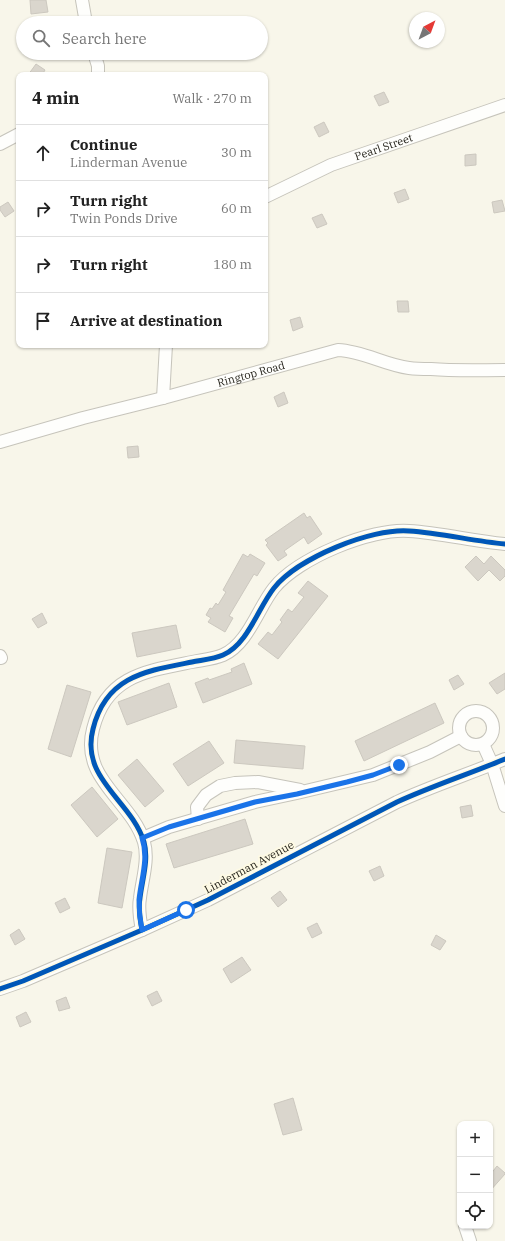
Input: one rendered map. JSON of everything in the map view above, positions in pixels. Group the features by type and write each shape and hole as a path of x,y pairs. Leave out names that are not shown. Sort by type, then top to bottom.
{"street":[{"path":"82,0 85,16"},
{"path":"96,60 98,72"},
{"name":"Pearl Street","path":"268,196 331,165 505,106"},
{"path":"0,144 16,136"},
{"path":"163,398 166,348"},
{"name":"Ringtop Road","path":"0,442 83,418 163,398 338,350 348,350 368,355 383,362 409,368 456,371 505,370"},
{"path":"142,930 139,900 146,853 141,833 125,809 101,779 96,769 91,748 93,730 98,713 104,701 112,691 123,682 153,670 223,656 238,644 247,633 266,599 285,577 308,560 330,549 360,539 396,531 410,531 505,544"},
{"path":"473,711 480,711 486,714 491,718 494,725 494,732 491,738 483,744 473,745 467,743 459,732 459,725 462,719 473,711"},
{"path":"142,838 169,827 255,802 373,775 430,752 461,736"},
{"path":"483,744 492,764 505,806"},
{"name":"Linderman Avenue","path":"0,989 23,981 208,900 397,802 505,759"},
{"path":"198,819 197,807 206,795 220,786 235,783 258,782 306,791"},
{"path":"466,1229 470,1241"}],"building":[{"path":"30,0 46,0 48,12 31,14"},
{"path":"36,64 45,70 44,72 30,72"},
{"path":"384,92 389,102 379,106 374,96"},
{"path":"324,122 329,132 319,137 314,127"},
{"path":"476,154 476,165 465,166 465,155"},
{"path":"405,189 409,199 398,203 394,193"},
{"path":"502,200 505,211 494,213 492,202"},
{"path":"8,202 14,211 5,217 0,210 0,207"},
{"path":"322,214 327,224 317,228 312,218"},
{"path":"397,301 408,301 409,312 398,312"},
{"path":"300,317 303,327 293,331 290,320"},
{"path":"284,392 288,403 278,407 274,397"},
{"path":"138,446 139,457 128,458 127,447"},
{"path":"304,513 307,518 310,516 322,534 308,544 304,537 284,551 287,555 278,561 266,545 268,543 265,540"},
{"path":"243,554 248,557 250,554 265,563 257,576 254,574 229,616 233,618 225,632 208,622 211,618 206,615 210,608 212,609 216,603 218,605 226,592 223,590"},
{"path":"476,556 484,564 491,556 505,570 505,576 500,581 489,570 478,581 465,567"},
{"path":"308,581 328,596 278,659 258,644 268,632 272,635 282,622 280,620 288,609 292,612 304,597 298,593"},
{"path":"42,613 47,623 38,628 32,619"},
{"path":"176,625 181,648 137,657 132,633"},
{"path":"244,663 252,684 203,703 195,683 232,672 231,669"},
{"path":"505,673 505,689 497,694 489,683"},
{"path":"458,675 464,684 454,690 449,680"},
{"path":"169,683 177,707 127,725 118,702"},
{"path":"67,685 91,692 71,757 48,749"},
{"path":"435,703 444,723 364,761 355,741"},
{"path":"236,740 305,746 303,769 234,763"},
{"path":"209,741 224,763 188,786 173,764"},
{"path":"137,759 164,791 145,807 118,775"},
{"path":"92,787 118,819 97,837 71,805"},
{"path":"471,805 473,816 462,818 460,807"},
{"path":"245,819 253,844 174,868 166,844"},
{"path":"107,848 132,852 122,908 98,903"},
{"path":"380,866 384,876 374,881 369,871"},
{"path":"280,891 287,900 278,907 271,898"},
{"path":"65,898 70,908 60,913 55,903"},
{"path":"317,923 322,933 312,938 307,928"},
{"path":"19,929 25,939 15,945 10,935"},
{"path":"436,935 446,941 440,950 431,945"},
{"path":"242,957 251,970 231,983 223,969"},
{"path":"157,991 162,1001 152,1006 147,996"},
{"path":"66,997 70,1008 59,1011 56,1001"},
{"path":"26,1012 31,1022 20,1027 16,1017"},
{"path":"293,1098 302,1130 283,1135 274,1104"},
{"path":"497,1166 505,1174 493,1188 493,1171"}],"cycle path":[{"path":"142,930 139,906 146,856 144,842 138,827 100,776 94,762 91,746 93,729 99,711 107,697 130,679 144,673 175,665 216,658 232,650 246,634 268,596 285,577 300,566 336,547 375,534 393,531 433,533 505,544"},
{"path":"0,989 23,981 208,900 397,802 505,759"}],"route":[{"path":"186,910 142,930 139,900 146,853 145,844 142,838 169,827 202,817 255,802 347,782 373,775 399,765"}]}
